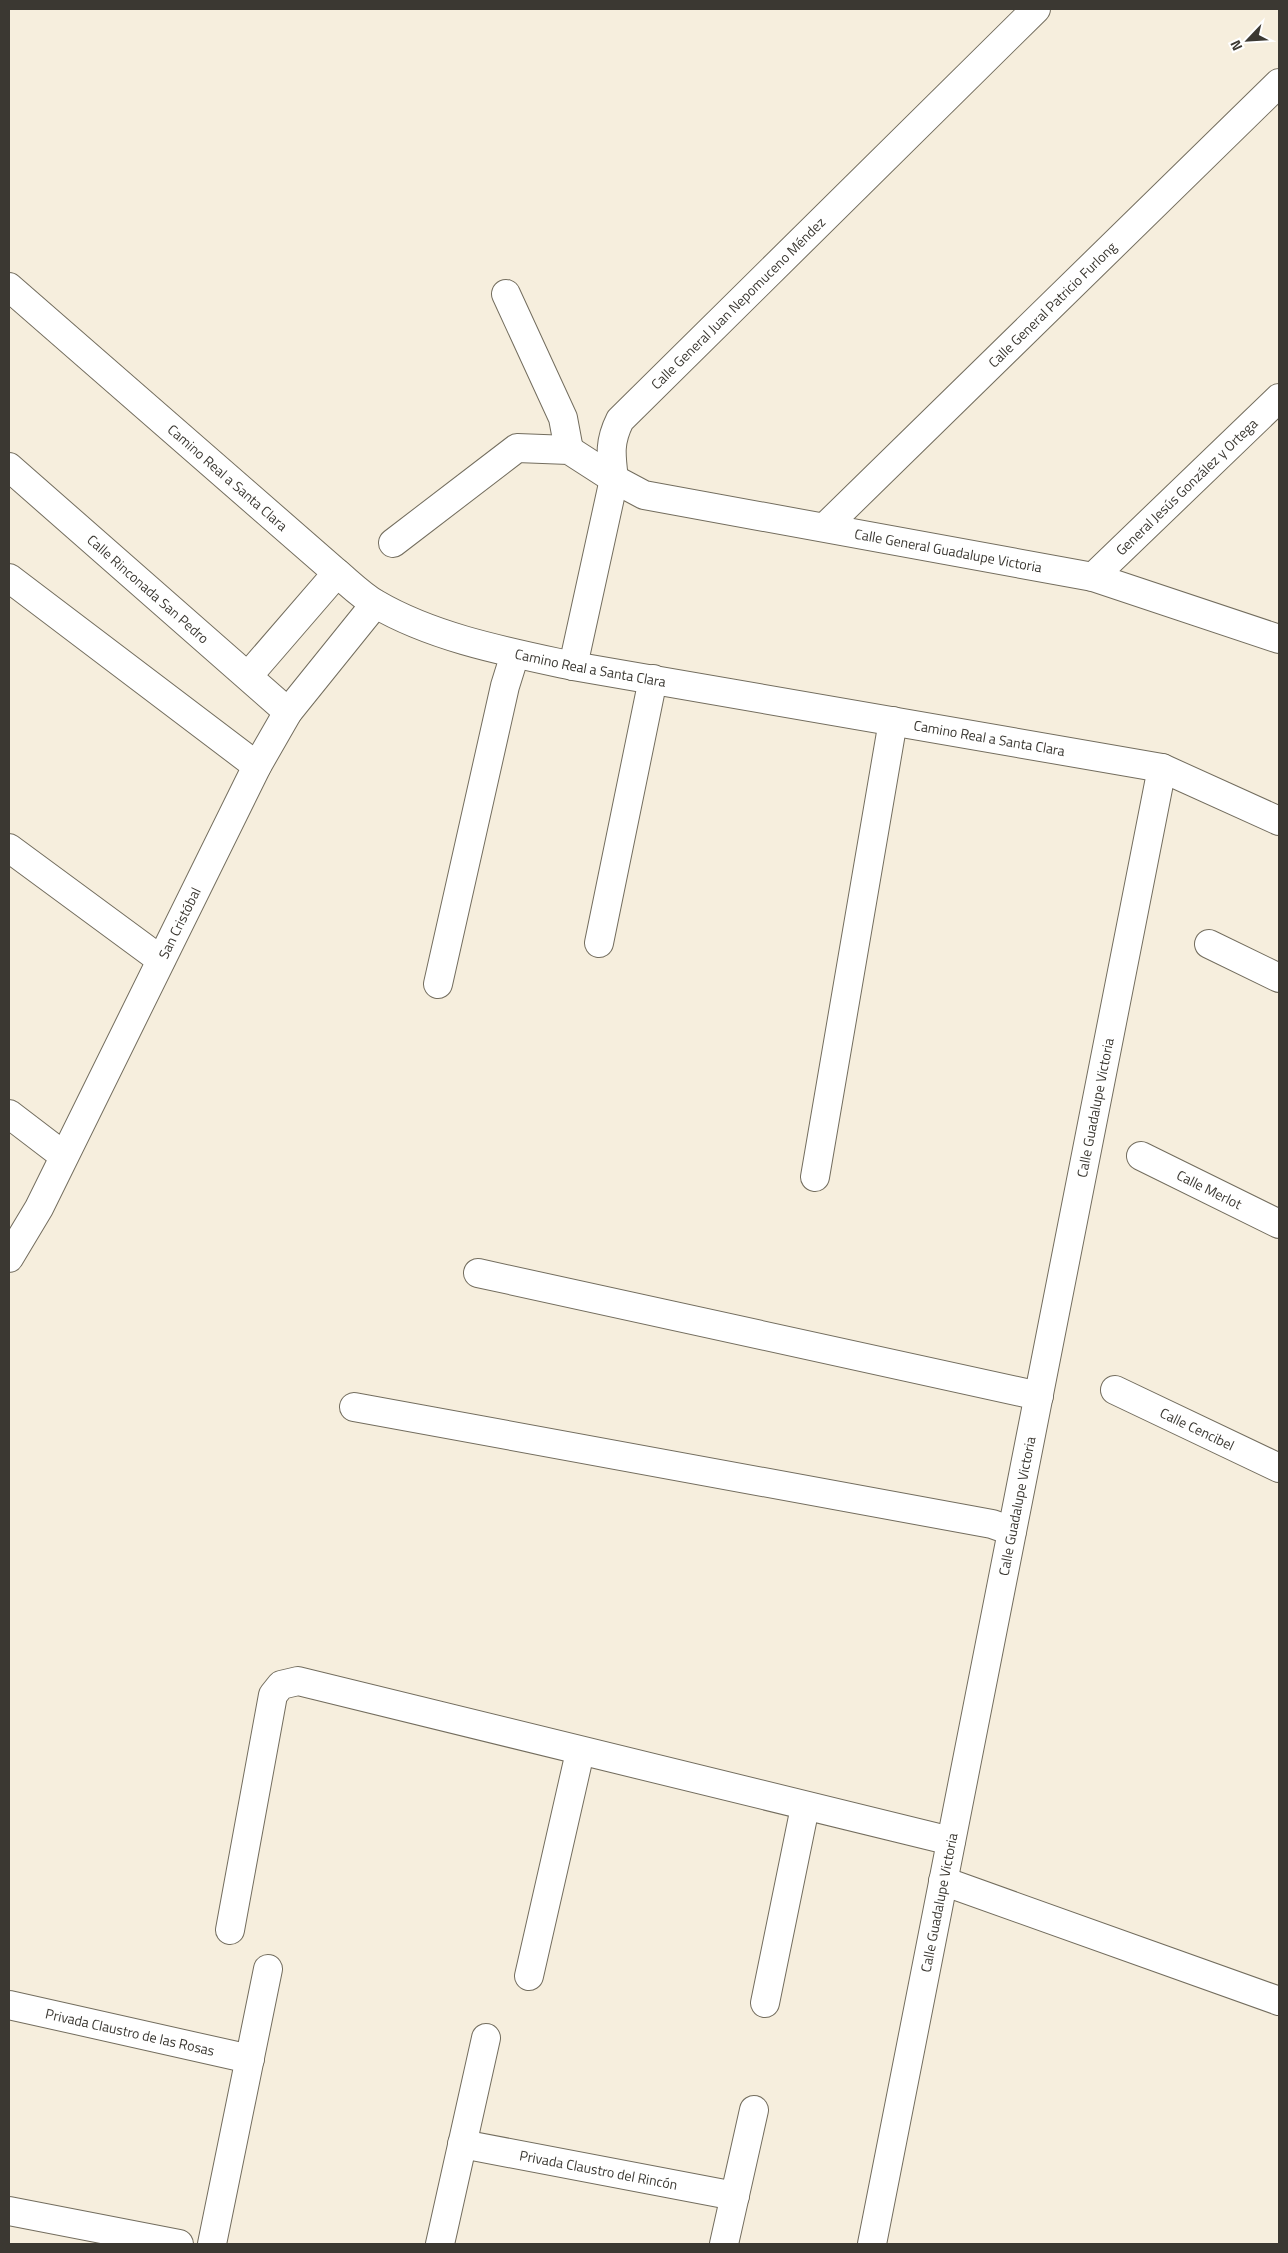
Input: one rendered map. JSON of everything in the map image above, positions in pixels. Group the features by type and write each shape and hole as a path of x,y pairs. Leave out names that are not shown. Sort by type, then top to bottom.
{"street":[{"name":"Calle General Juan Nepomuceno Méndez","path":"573,666 614,479 611,454 612,435 620,420 1036,9"},
{"name":"Calle General Patricio Furlong","path":"825,527 1279,84"},
{"name":"Camino Real a Santa Clara","path":"9,287 337,573 375,604 424,627 515,654 573,666 1162,768 1279,821"},
{"path":"393,543 517,448 569,450 563,418 506,294"},
{"name":"General Jesús González y Ortega","path":"1093,577 1279,398"},
{"name":"Calle General Guadalupe Victoria","path":"569,450 614,479 644,495 1093,577 1279,639"},
{"name":"Calle Rinconada San Pedro","path":"9,468 288,712"},
{"path":"248,676 337,573"},
{"path":"9,578 257,766"},
{"name":"San Cristóbal","path":"9,1258 39,1208 257,766 288,712 375,604"},
{"path":"438,984 505,686 515,654"},
{"path":"599,943 653,680"},
{"path":"815,1177 893,721"},
{"name":"Calle Guadalupe Victoria","path":"872,2244 1162,768"},
{"path":"9,848 161,960"},
{"path":"1209,944 1279,978"},
{"path":"9,1114 64,1156"},
{"name":"Calle Merlot","path":"1141,1156 1279,1224"},
{"path":"478,1273 1039,1396"},
{"name":"Calle Cencibel","path":"1115,1390 1279,1468"},
{"path":"354,1407 992,1524 1012,1531"},
{"path":"230,1930 272,1695 281,1686 298,1681 580,1752 951,1841"},
{"path":"529,1976 580,1752"},
{"path":"765,2003 805,1807"},
{"path":"943,1881 1279,2001"},
{"path":"212,2244 268,1969"},
{"name":"Privada Claustro de las Rosas","path":"9,2005 250,2059"},
{"path":"440,2244 486,2038"},
{"path":"724,2244 754,2110"},
{"name":"Privada Claustro del Rincón","path":"462,2144 735,2196"},
{"path":"9,2211 178,2244"}]}
